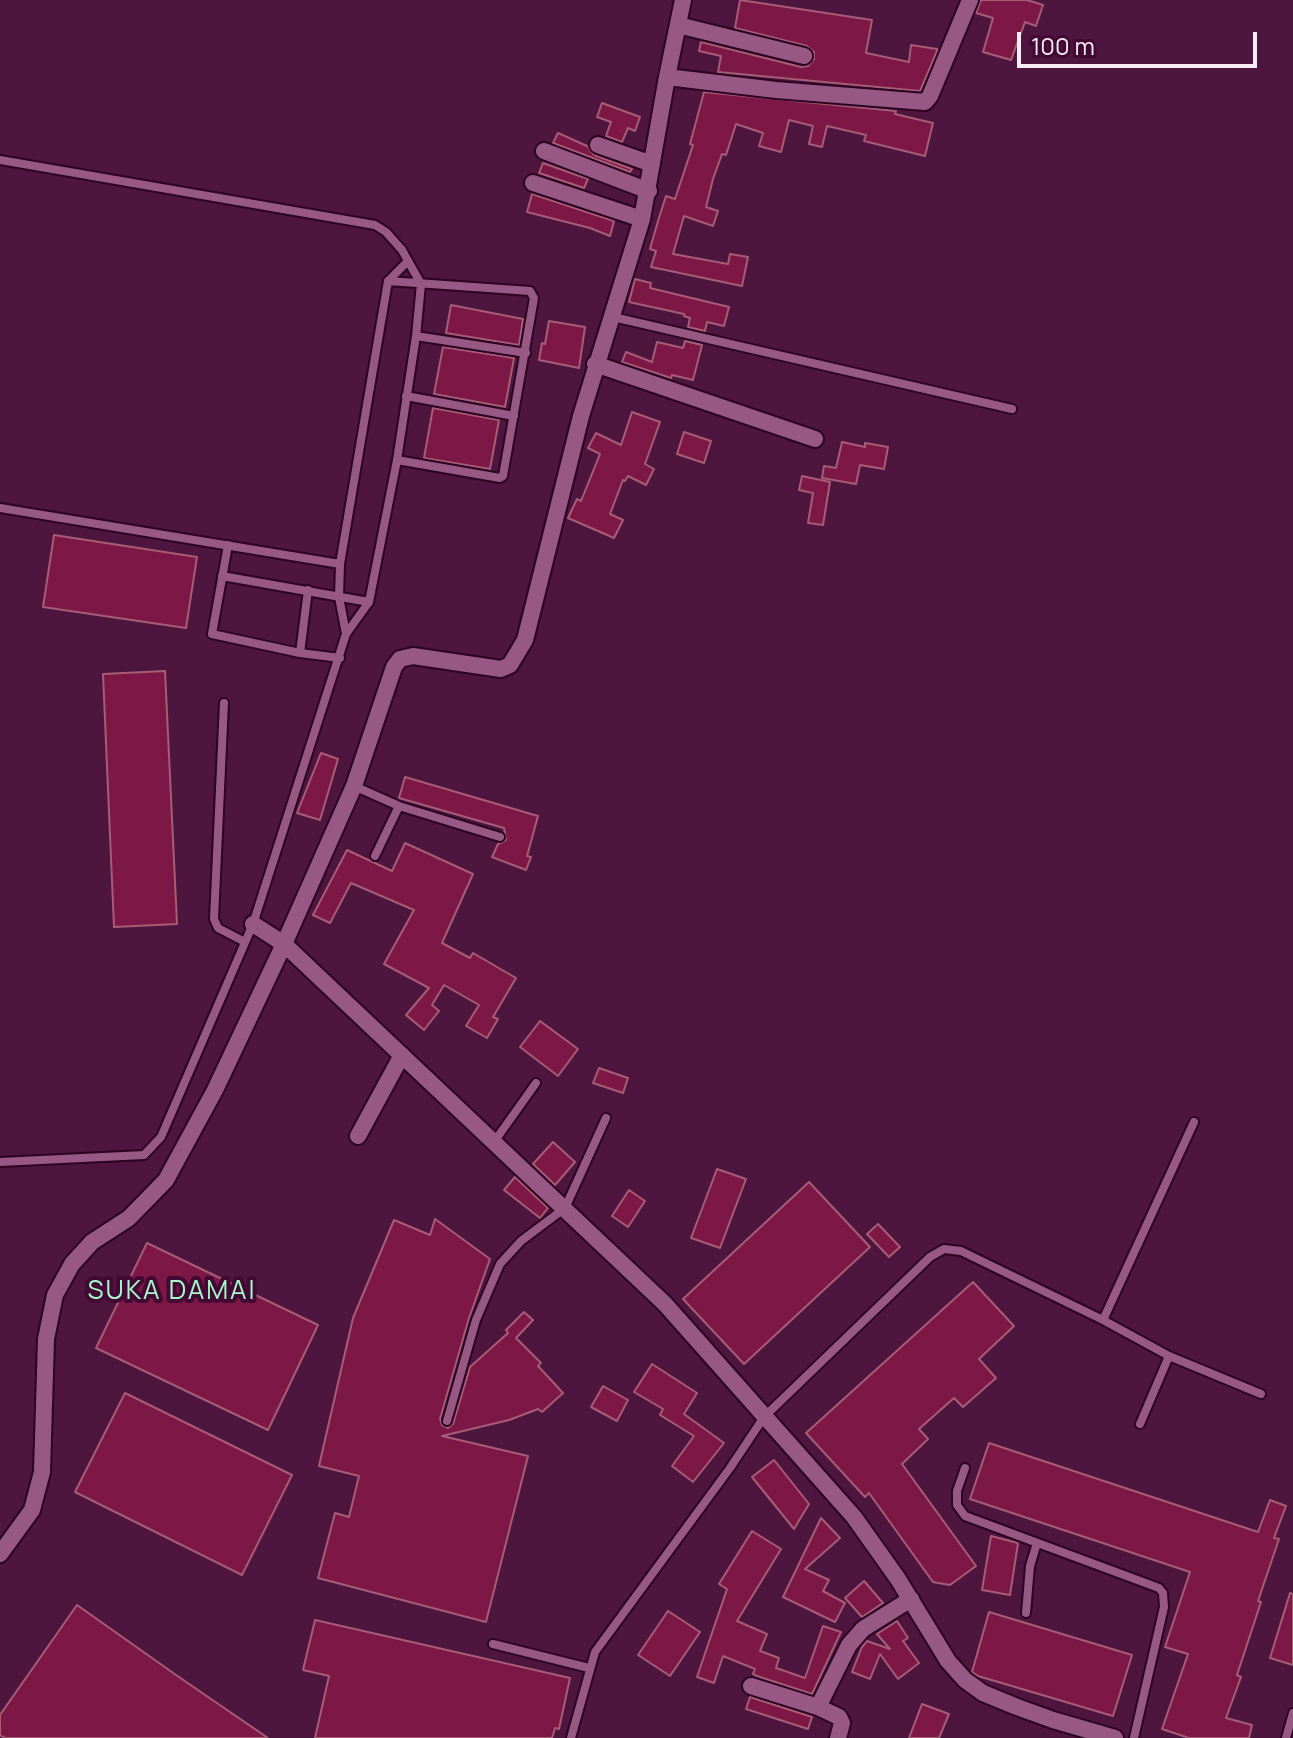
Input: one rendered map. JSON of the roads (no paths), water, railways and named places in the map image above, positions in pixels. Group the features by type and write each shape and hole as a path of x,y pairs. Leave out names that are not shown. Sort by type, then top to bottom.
{"street":[{"path":"0,1554 32,1510 42,1472 46,1339 55,1295 72,1264 92,1242 129,1218 166,1180 215,1090 354,786 394,667 400,659 413,656 501,669 510,665 525,640 595,364 613,317 649,191 683,0"},
{"path":"667,77 776,90 925,102 970,0"},
{"path":"678,25 804,56"},
{"path":"598,145 652,164"},
{"path":"544,151 649,191"},
{"path":"533,183 642,219"},
{"path":"595,364 815,439"},
{"path":"253,924 284,944 665,1304 854,1517 911,1599 948,1661 965,1680 983,1693 1017,1707 1115,1738"},
{"path":"358,1136 402,1055"},
{"path":"818,1707 857,1634 911,1599"},
{"path":"751,1686 818,1707 839,1717 842,1723 838,1738"}],"lane":[{"path":"0,160 375,225 402,250 421,284 397,460 369,602 346,634 253,924 161,1137 144,1155 0,1162"},
{"path":"346,634 339,597 340,564 388,281 407,262"},
{"path":"388,281 530,291 534,298 505,472 500,478 397,460"},
{"path":"613,317 1012,409"},
{"path":"416,336 526,353"},
{"path":"406,396 514,416"},
{"path":"0,508 340,564"},
{"path":"228,545 212,634 300,653 340,658"},
{"path":"222,576 369,602"},
{"path":"300,653 308,590"},
{"path":"224,703 214,922 218,928 245,942"},
{"path":"354,786 399,806 500,837"},
{"path":"375,856 399,806"},
{"path":"494,1142 536,1083"},
{"path":"447,1421 476,1320 500,1264 521,1241 565,1208 606,1118"},
{"path":"1103,1320 1194,1122"},
{"path":"571,1738 595,1652 764,1417 930,1257 944,1249 961,1251 1169,1356 1261,1394"},
{"path":"1140,1424 1169,1356"},
{"path":"965,1468 957,1491 957,1505 965,1516 1159,1588 1163,1593 1164,1607 1134,1738"},
{"path":"1026,1613 1030,1566 1037,1543"},
{"path":"493,1644 589,1668"},
{"path":"1286,1738 1293,1713"}],"district":[{"name":"SUKA DAMAI","path":"172,1292"}]}
